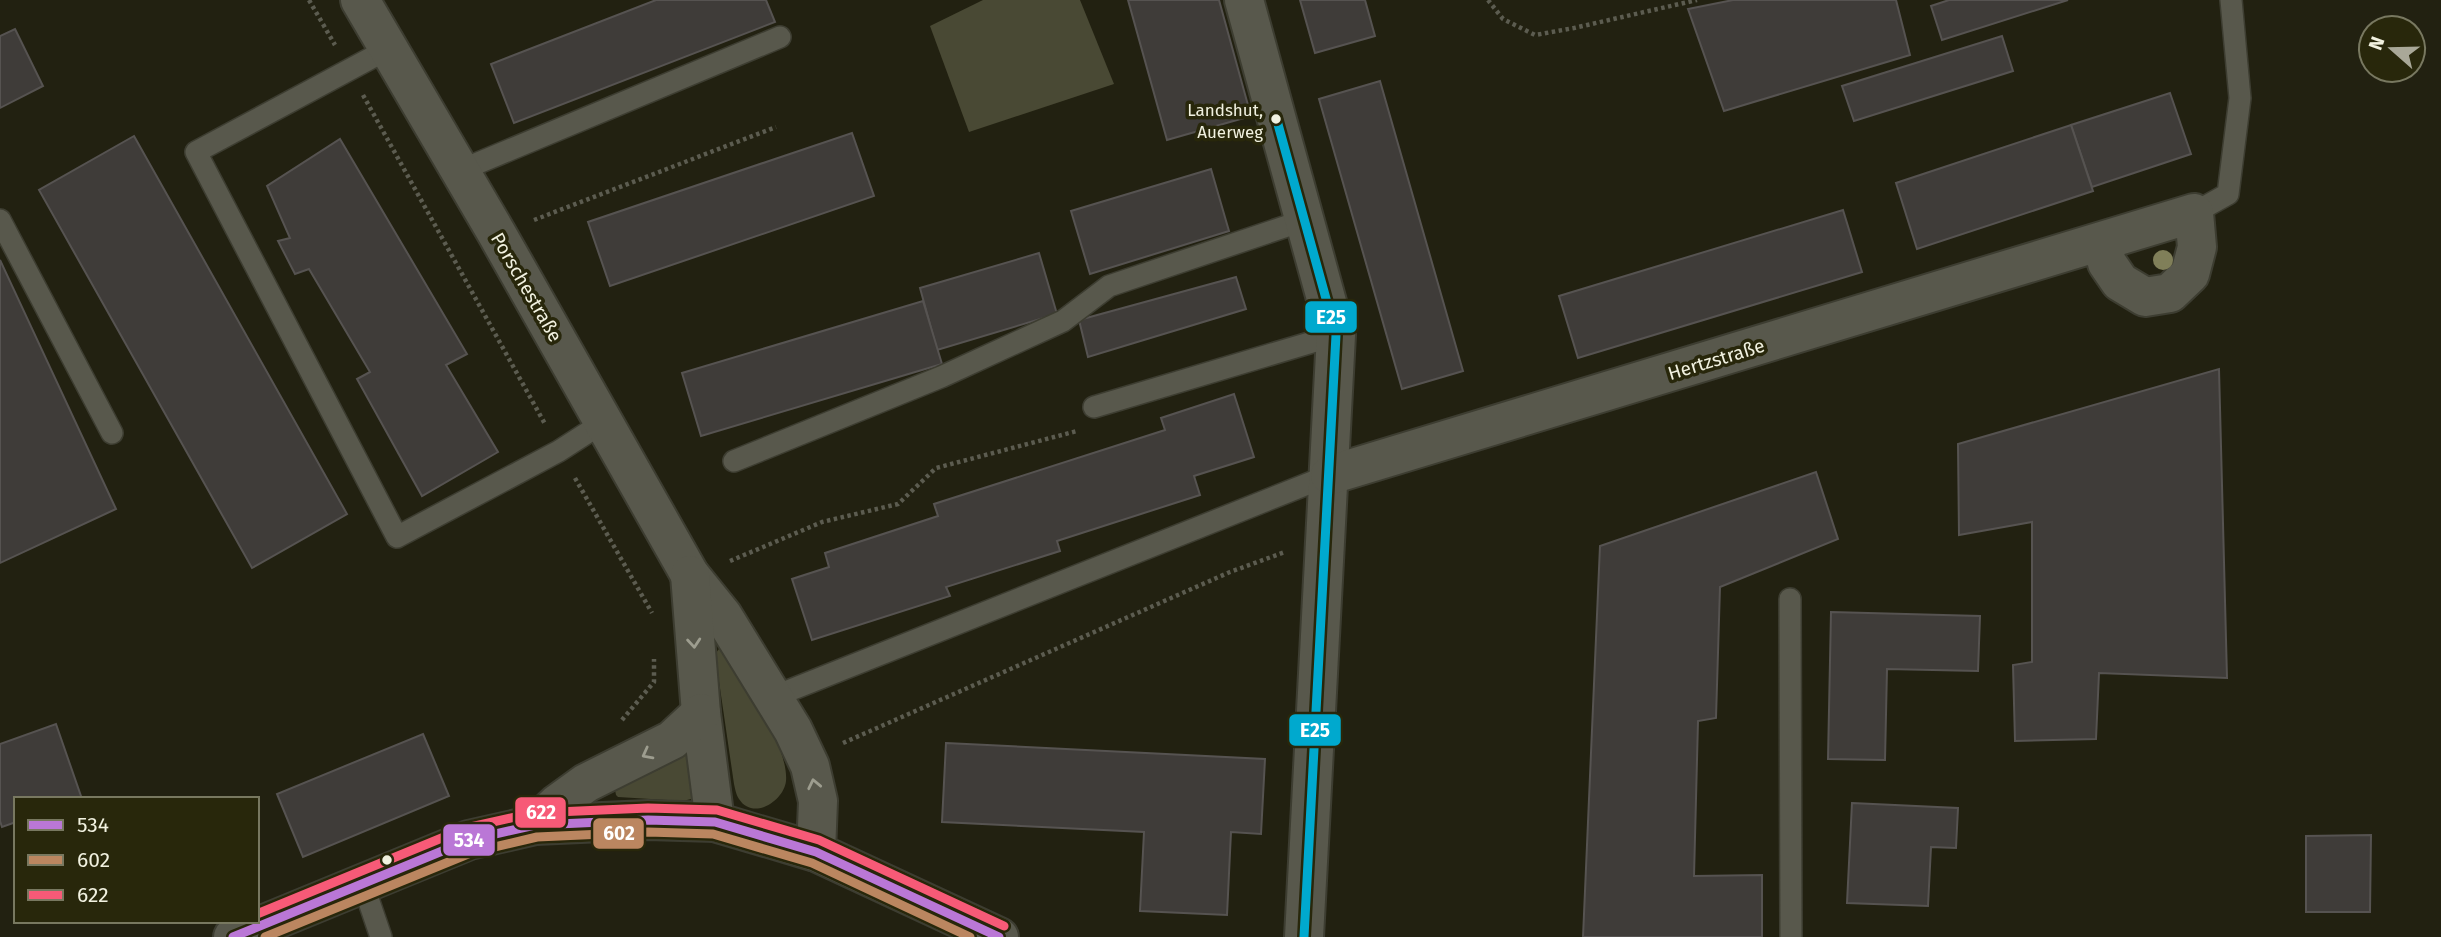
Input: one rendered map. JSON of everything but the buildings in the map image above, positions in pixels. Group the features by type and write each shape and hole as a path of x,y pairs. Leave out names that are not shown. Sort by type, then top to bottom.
{"street":[{"name":"Porschestraße","path":"360,0 497,234 690,575 723,616 807,759 818,801 816,852"},
{"path":"1244,0 1336,335 1304,937"},
{"path":"2102,242 2107,263 2120,282 2145,297 2170,293 2190,274 2197,247 2194,213"},
{"name":"Hertzstraße","path":"1329,475 2194,213"},
{"name":"Porschestraße","path":"690,575 701,713 715,822"},
{"path":"535,825 556,804 586,783 672,740 701,713"},
{"path":"233,937 469,840 535,825 648,820 715,822 816,852 999,937"}],"lane":[{"path":"2194,213 2228,194 2240,98 2231,0"},
{"path":"459,171 780,37"},
{"path":"388,49 196,152 397,537 559,451 604,422"},
{"path":"0,220 112,433"},
{"path":"734,461 942,377 1063,321 1109,286 1305,220"},
{"path":"1094,407 1336,335"},
{"path":"772,696 1329,475"},
{"path":"1790,599 1791,937"},
{"path":"363,884 381,937"}],"path":[{"path":"309,0 559,451 656,620"},
{"path":"1488,0 1503,19 1535,35 1697,0"},
{"path":"497,234 776,127"},
{"path":"690,575 731,561 822,522 898,504 936,468 1077,432 1094,407"},
{"path":"807,759 1230,572 1326,537"},
{"path":"615,729 653,682 654,657"}],"green space":[{"path":"983,0 1080,0 1114,84 969,132 930,26"},
{"path":"719,649 725,651 743,678 764,714 780,750 786,781 780,795 767,806 752,808 745,805 736,792 715,654"},
{"path":"687,750 696,792 691,799 683,801 616,795 615,790 618,788 660,769"}],"transit line":[{"name":"E25","path":"1276,117 1336,335 1304,937"},
{"name":"622","path":"259,913 466,828 533,813 648,808 717,810 819,840 1004,926"},
{"name":"534","path":"233,937 469,840 535,825 648,820 715,822 816,852 999,937"},
{"name":"602","path":"265,937 473,852 537,837 648,832 713,834 812,863 970,937"}],"place":[{"name":"Landshut, Auerweg","path":"1276,119"}]}
